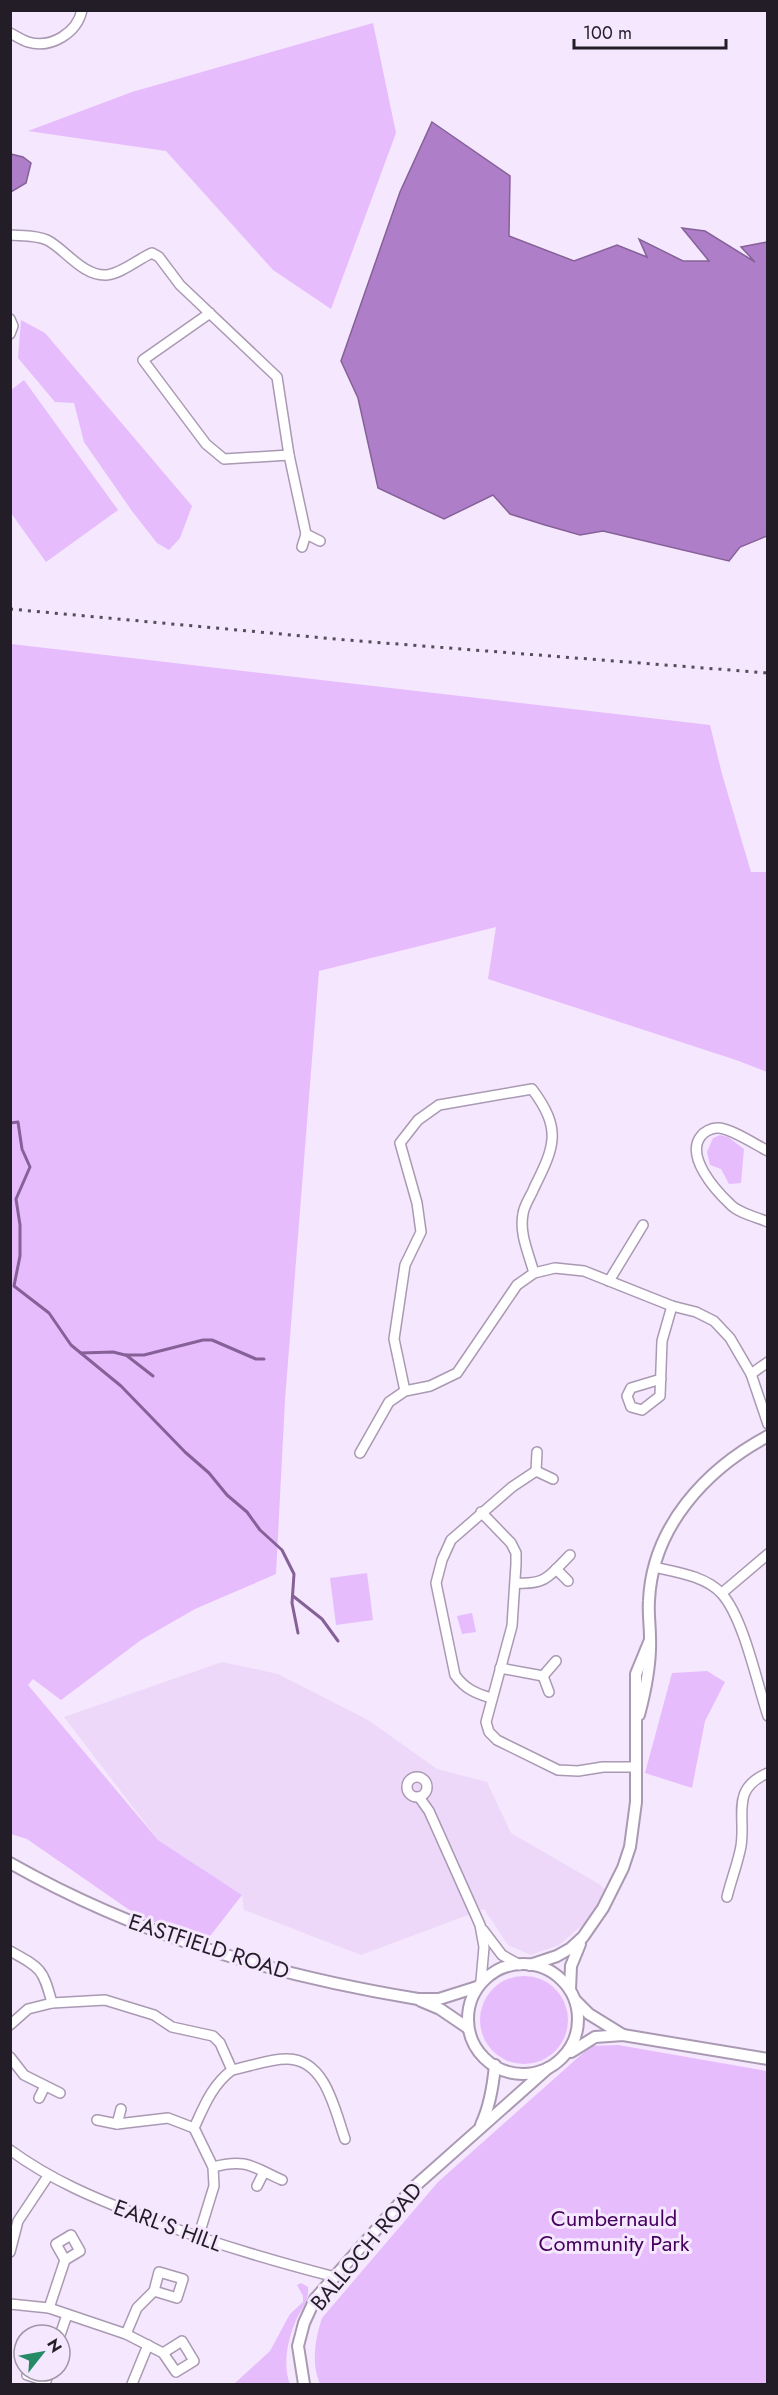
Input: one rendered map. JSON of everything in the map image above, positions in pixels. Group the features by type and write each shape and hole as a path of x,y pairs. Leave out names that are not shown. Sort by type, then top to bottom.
{"street":[{"path":"10,33 31,43 49,42 69,32 76,25 82,10"},
{"path":"10,235 48,241 68,258 91,272 106,275 152,253 159,257 180,285 277,377 289,455 306,534 302,547"},
{"path":"210,313 143,360 206,444 224,459 289,455"},
{"path":"10,319 13,326 10,334"},
{"path":"306,534 320,541"},
{"path":"405,1391 393,1339 405,1265 421,1232 417,1203 400,1143 418,1120 439,1105 532,1089 546,1108 553,1129 549,1159 523,1212 522,1233 534,1273"},
{"path":"768,1151 725,1129 716,1128 706,1131 699,1138 696,1158 731,1206 768,1222"},
{"path":"609,1281 643,1225"},
{"path":"360,1453 389,1402 405,1391 430,1386 457,1373 517,1285 534,1273 555,1268 584,1271 672,1306 696,1312 714,1321 730,1338 752,1374 768,1424"},
{"path":"661,1378 662,1341 672,1306"},
{"path":"752,1374 768,1362"},
{"path":"479,1984 508,1967 557,1956 571,1948 594,1924 614,1889 630,1847 636,1802 636,1674 650,1640 649,1601 654,1568 668,1533 687,1499 742,1449 768,1436"},
{"path":"536,1471 537,1452"},
{"path":"536,1471 553,1479"},
{"path":"491,1698 473,1692 455,1675 436,1583 442,1560 451,1540 481,1512 536,1471"},
{"path":"481,1512 511,1543 516,1553 512,1626 491,1698 486,1722 489,1732 497,1740 558,1770 635,1767"},
{"path":"516,1583 534,1584 546,1579 570,1554"},
{"path":"722,1593 768,1554"},
{"path":"654,1568 697,1579 722,1593 741,1632 768,1716"},
{"path":"556,1569 568,1581"},
{"path":"543,1676 556,1661"},
{"path":"500,1668 543,1676"},
{"path":"543,1676 549,1692"},
{"path":"728,1897 742,1842 740,1818 745,1791 753,1779 768,1773"},
{"path":"418,1797 429,1811 480,1925 502,1955 525,1965 543,1968 558,1976 589,2014 623,2035"},
{"name":"EASTFIELD ROAD","path":"10,1863 126,1921 245,1963 418,1999 439,1999 479,1984"},
{"path":"480,1925 484,1947 479,1984 469,2002 468,2028 482,2053 495,2066 512,2073 531,2073 548,2068 581,2044 595,2037 623,2035 768,2059"},
{"path":"563,2058 574,2043 579,2025 573,1995 571,1966 583,1937"},
{"path":"10,1952 37,1966 46,1978 52,2003"},
{"name":"EASTFIELD ROAD","path":"418,1999 468,2028"},
{"path":"10,2025 28,2009 52,2003 105,2000 154,2015 172,2027 213,2036 220,2043 232,2070"},
{"path":"10,2057 24,2075 60,2093"},
{"path":"194,2128 208,2096 219,2080 232,2070 288,2059 305,2063 317,2074 328,2090 345,2139"},
{"path":"478,2131 488,2111 495,2066"},
{"name":"BALLOCH ROAD","path":"304,2385 298,2346 304,2323 315,2299 414,2187 548,2068"},
{"path":"39,2098 45,2086"},
{"path":"117,2124 121,2109"},
{"path":"98,2120 117,2124 168,2118 194,2128 213,2167 214,2186 198,2238"},
{"name":"EARL'S HILL","path":"10,2150 48,2176 122,2209 198,2238 334,2277"},
{"path":"213,2167 229,2163 248,2163 282,2180"},
{"path":"257,2186 264,2172"},
{"path":"10,2252 18,2221 48,2176"},
{"path":"49,2308 65,2260"},
{"path":"126,2334 137,2308 153,2291"},
{"path":"10,2304 49,2308 126,2334 163,2353"},
{"path":"64,2323 67,2315"},
{"path":"132,2385 148,2345"}],"shaded area":[{"path":"432,122 510,176 509,236 574,261 617,245 647,257 639,239 683,261 709,261 682,228 705,231 755,262 741,247 767,242 767,536 740,547 729,561 603,531 580,535 510,514 493,495 444,519 378,488 358,398 341,361 400,192"},
{"path":"11,154 23,157 31,163 26,183 11,192"},
{"path":"222,1662 278,1674 368,1720 437,1769 487,1782 511,1833 599,1884 607,1891 587,1921 559,1945 531,1955 508,1945 484,1909 361,1955 244,1910 242,1895 158,1840 64,1717"}],"green space":[{"path":"373,23 396,133 331,309 273,270 166,151 28,131 132,92"},
{"path":"21,320 45,333 192,506 180,538 169,550 157,543 84,442 74,403 55,402 18,358"},
{"path":"24,380 118,510 46,562 11,513 11,390"},
{"path":"11,644 710,725 751,872 767,872 767,1072 488,979 496,927 319,971 285,1400 276,1574 195,1609 141,1640 61,1700 33,1679 28,1685 158,1840 242,1895 207,1940 151,1921 128,1909 27,1839 11,1834"},
{"path":"720,1135 728,1137 744,1149 741,1183 729,1184 721,1169 710,1165 707,1152 713,1138"},
{"path":"367,1573 373,1620 336,1625 330,1578"},
{"path":"472,1613 476,1632 462,1634 457,1616"},
{"path":"707,1671 725,1682 705,1721 692,1788 645,1773 672,1673"},
{"path":"524,1976 549,1983 561,1995 568,2020 561,2045 549,2057 524,2064 499,2057 487,2045 480,2020 487,1995 499,1983"},
{"name":"Cumbernauld Community Park","path":"618,2045 767,2071 767,2384 320,2384 315,2351 322,2318 438,2182 591,2046"},
{"path":"301,2283 308,2287 308,2292 307,2300 297,2318 289,2342 286,2368 290,2384 234,2384 270,2351 290,2314 303,2302 303,2296 297,2285"}],"waterway":[{"path":"10,1123 18,1122 22,1149 30,1167 16,1199 20,1225 20,1256 14,1286 49,1313 71,1345 121,1386 185,1452 209,1473 227,1495 247,1512 260,1530 282,1550 294,1574 292,1603 298,1633"},
{"path":"81,1353 113,1352 125,1355 144,1355 203,1340 212,1340 256,1359 264,1359"},
{"path":"126,1355 153,1376"},
{"path":"293,1596 322,1619 338,1641"}],"railway":[{"path":"10,609 346,640 768,673"}]}
